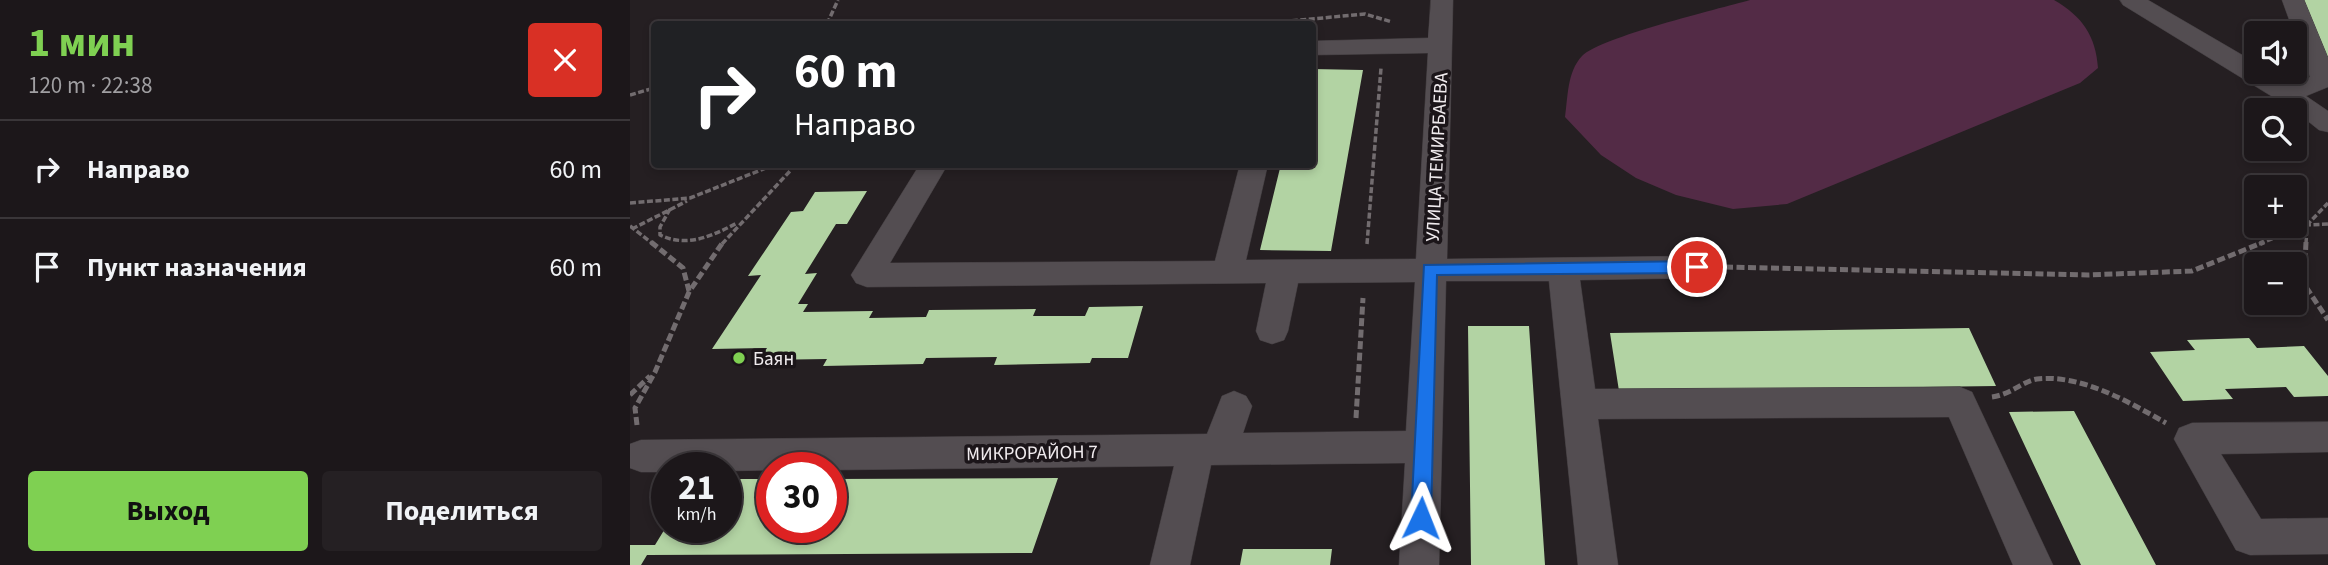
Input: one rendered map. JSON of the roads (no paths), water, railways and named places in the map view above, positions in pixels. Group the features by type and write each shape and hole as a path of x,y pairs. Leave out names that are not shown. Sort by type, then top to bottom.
{"street":[{"name":"УЛИЦА ТЕМИРБАЕВА","path":"1419,565 1442,0"},
{"path":"2131,0 2288,94 2328,124"},
{"path":"2288,94 2324,80 2293,0"},
{"path":"1316,48 1441,45"},
{"path":"932,168 867,275 1697,267"},
{"path":"1228,271 1253,168"},
{"path":"1563,269 1598,565"},
{"path":"1272,331 1285,270"},
{"path":"1580,404 1960,402 2033,565"},
{"path":"1170,565 1208,451 1234,406"},
{"path":"2328,437 2192,439 2250,537 2328,536"},
{"name":"МИКРОРАЙОН 7","path":"641,456 1423,447"}],"place":[{"name":"Баян","path":"739,358"}]}
